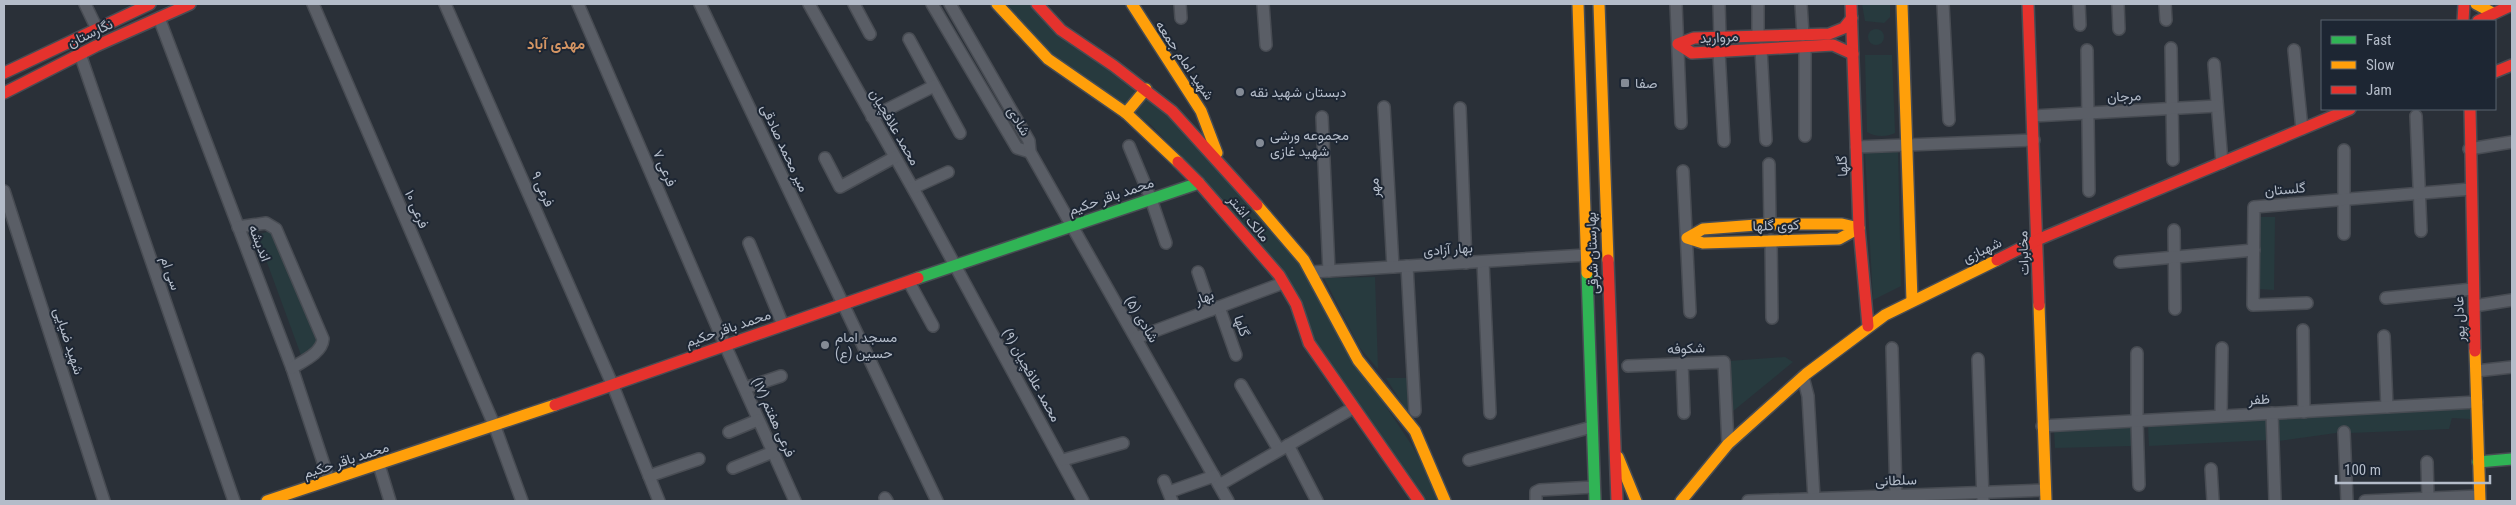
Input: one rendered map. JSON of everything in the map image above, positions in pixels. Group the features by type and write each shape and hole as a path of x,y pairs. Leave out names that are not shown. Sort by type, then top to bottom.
{"street":[{"path":"85,4 97,29"},
{"name":"نگارستان","path":"4,73 97,29 134,7 150,4"},
{"name":"نگارستان","path":"4,93 80,54 190,4"},
{"name":"فرعی ۱۰","path":"312,4 494,427 522,501"},
{"name":"فرعی ۹","path":"445,4 613,386 659,501"},
{"name":"فرعی ۷","path":"578,4 725,345"},
{"name":"میر محمد صادقی","path":"700,4 842,306 937,501"},
{"name":"محمد علافچیان","path":"809,4 896,157 954,265"},
{"path":"854,4 870,34"},
{"name":"شادی","path":"932,4 1017,148 1030,152 1029,141 950,4"},
{"name":"مالک اشتر","path":"997,4 1048,59 1126,113 1199,183 1283,283 1296,304 1310,344 1415,500"},
{"name":"مالک اشتر","path":"1037,4 1061,30 1146,89 1172,111 1220,162 1304,260 1359,361 1392,399 1416,433 1445,501"},
{"name":"شهید امام جمعه","path":"1132,4 1201,111 1220,162"},
{"path":"1180,4 1180,18"},
{"path":"1263,4 1266,45"},
{"name":"بهارستان شرقی","path":"1578,4 1595,501"},
{"name":"بهارستان شرقی","path":"1599,4 1617,501"},
{"path":"1676,4 1681,123"},
{"path":"1719,4 1720,38"},
{"path":"1758,4 1758,36"},
{"path":"1801,4 1803,35"},
{"name":"گلها","path":"1851,4 1859,228 1868,326"},
{"path":"1902,4 1912,300"},
{"path":"1943,4 1949,120"},
{"name":"مخابرات","path":"2028,4 2046,496"},
{"path":"2079,4 2080,25"},
{"path":"2118,4 2119,29"},
{"path":"2165,4 2166,20"},
{"path":"2463,20 2464,4"},
{"path":"2470,4 2472,20"},
{"path":"2476,4 2493,13"},
{"path":"2480,20 2512,5"},
{"name":"اندیشه","path":"160,18 292,368 329,480"},
{"name":"مروارید","path":"1678,44 1694,38 1829,34 1844,28 1852,18"},
{"path":"909,39 960,133"},
{"name":"مروارید","path":"1678,44 1692,53 1834,45 1853,54"},
{"path":"1805,47 1805,136"},
{"path":"2171,48 2173,160"},
{"path":"1761,49 1766,140"},
{"path":"2087,50 2089,191"},
{"path":"2294,50 2302,129"},
{"path":"1719,52 1724,141"},
{"name":"سی ام","path":"80,54 234,501"},
{"path":"2214,64 2222,163"},
{"path":"2496,72 2512,65"},
{"path":"872,117 934,86"},
{"path":"1126,113 1146,89"},
{"name":"مرجان","path":"2033,116 2217,106"},
{"name":"مهر","path":"1384,107 1393,267"},
{"path":"1460,108 1466,263"},
{"name":"شهبازی","path":"1681,501 1728,444 1803,377 1868,326 1912,300 2037,240 2348,110"},
{"name":"عادل پور","path":"2464,110 2469,136"},
{"name":"عادل پور","path":"2470,110 2469,150 2480,499"},
{"path":"2416,116 2420,231"},
{"path":"1322,117 1329,271"},
{"path":"1856,147 2034,140"},
{"path":"2469,150 2512,142"},
{"path":"1129,146 1151,199 1166,243"},
{"path":"2344,150 2344,234"},
{"name":"شادی (۵)","path":"1030,152 1070,226 1228,501"},
{"path":"825,158 840,187 896,157"},
{"path":"1769,164 1772,318"},
{"path":"1683,171 1690,312"},
{"path":"913,188 948,172"},
{"name":"محمد باقر حکیم","path":"267,501 494,427 954,265 1199,183"},
{"name":"گلستان","path":"2307,303 2253,305 2254,207 2471,189"},
{"name":"شهید ضیایی","path":"4,191 104,501"},
{"path":"238,227 266,223 276,229 323,339 323,346 292,368"},
{"name":"کوی گلها","path":"1687,238 1702,228 1770,224 1842,224 1859,228"},
{"name":"کوی گلها","path":"1687,238 1703,243 1839,239 1859,228"},
{"path":"2174,230 2175,309"},
{"path":"749,244 783,325"},
{"path":"2120,262 2254,250"},
{"name":"بهار آزادی","path":"1312,272 1586,255"},
{"path":"1483,262 1490,413"},
{"name":"محمد علافچیان (۹)","path":"954,265 1063,460 1083,501"},
{"path":"1407,266 1415,411"},
{"name":"گلها","path":"1198,272 1236,355"},
{"path":"909,282 933,326"},
{"name":"بهار","path":"1136,338 1283,283"},
{"path":"2386,298 2473,289"},
{"path":"2474,306 2512,300"},
{"path":"2303,330 2304,412"},
{"path":"2384,336 2387,407"},
{"name":"فرعی هفتم (۱۷)","path":"725,345 795,501"},
{"path":"1892,348 1896,495"},
{"path":"2221,416 2222,348"},
{"path":"2137,353 2136,421 2139,485"},
{"path":"1978,359 1982,497"},
{"name":"شکوفه","path":"1628,366 1724,362 1728,444"},
{"path":"1682,363 1684,413"},
{"path":"2476,370 2512,367"},
{"path":"745,388 781,376"},
{"path":"1803,377 1808,396 1814,498"},
{"path":"1241,385 1317,501"},
{"name":"ظفر","path":"2042,426 2476,402"},
{"path":"1164,482 1171,497 1216,481 1284,448 1354,408"},
{"path":"2272,413 2275,501"},
{"path":"729,432 758,420"},
{"path":"1469,460 1592,427"},
{"path":"2344,432 2347,501"},
{"path":"1063,460 1123,443"},
{"path":"1615,448 1636,501"},
{"path":"733,468 773,452"},
{"path":"649,476 699,459"},
{"path":"2478,462 2512,459"},
{"path":"2427,462 2428,498"},
{"path":"379,465 390,501"},
{"path":"2211,469 2212,501"},
{"path":"1536,501 1536,492 1540,490 1594,488"},
{"name":"سلطانی","path":"1748,501 1814,498 1843,499 1896,495 1940,497 2046,496"},
{"path":"2365,501 2428,498 2480,499"}],"green space":[{"path":"1005,4 1031,4 1172,117 1302,266 1373,387 1413,447 1441,501 1427,501 1201,177 1151,125 1050,53"},
{"path":"1862,4 1890,4 1890,17 1884,23 1865,21"},
{"path":"1876,29 1882,31 1884,37 1882,43 1876,45 1870,43 1868,37 1870,31"},
{"path":"1865,55 1892,55 1895,133 1877,136 1867,132"},
{"path":"1898,152 1901,286 1873,300 1865,153"},
{"path":"2259,217 2275,217 2274,290 2258,289"},
{"path":"270,231 320,346 301,355 257,235"},
{"path":"1375,277 1378,369 1360,348 1324,278"},
{"path":"1785,357 1793,362 1732,412 1729,361"},
{"path":"1386,378 1407,378 1410,416"},
{"path":"2471,407 2470,419 2452,418 2449,429 2350,433 2341,429 2336,433 2279,441 2279,419"},
{"path":"2267,419 2268,440 2149,446 2148,425"},
{"path":"2131,427 2132,446 2055,448 2054,430"}],"traffic: fast":[{"path":"918,278 1199,183"},
{"path":"1587,273 1595,501"},
{"path":"2478,462 2512,459"}],"traffic: slow":[{"path":"997,4 1048,59 1126,113 1178,162"},
{"path":"1132,4 1201,111 1217,153"},
{"path":"1578,4 1587,273"},
{"path":"1599,4 1608,260"},
{"path":"1902,4 1912,300"},
{"path":"2476,4 2493,13"},
{"path":"1126,113 1146,89"},
{"path":"1257,205 1304,260 1358,360 1415,431 1445,501"},
{"path":"1770,224 1842,224 1859,228 1839,239 1703,243 1687,238 1703,229 1770,224"},
{"path":"1681,501 1728,444 1806,374 1885,315 1997,260"},
{"path":"2039,305 2046,501"},
{"path":"2475,351 2480,501"},
{"path":"267,501 555,405"},
{"path":"1618,457 1636,501"}],"traffic: jam":[{"path":"4,73 150,4"},
{"path":"4,93 96,46 190,4"},
{"path":"1037,4 1061,30 1114,66 1172,111 1257,205"},
{"path":"1851,4 1859,228 1868,326"},
{"path":"2028,4 2039,305"},
{"path":"2463,20 2464,4"},
{"path":"2480,20 2512,5"},
{"path":"1852,18 1844,28 1829,34 1694,38 1678,44 1692,53 1833,45 1853,54"},
{"path":"2496,72 2512,65"},
{"path":"1997,260 2037,240 2348,110"},
{"path":"2470,110 2475,351"},
{"path":"1178,162 1199,183 1279,275 1296,304 1309,343 1419,501"},
{"path":"1608,260 1617,501"},
{"path":"555,405 918,278"}],"place":[{"name":"صفا","path":"1625,83"},
{"name":"دبستان شهید نقه","path":"1240,92"},
{"name":"مجموعه ورشی شهید غازی","path":"1260,143"},
{"name":"مسجد امام حسین (ع)","path":"825,345"}],"district":[{"name":"مهدی آباد","path":"556,44"}]}
